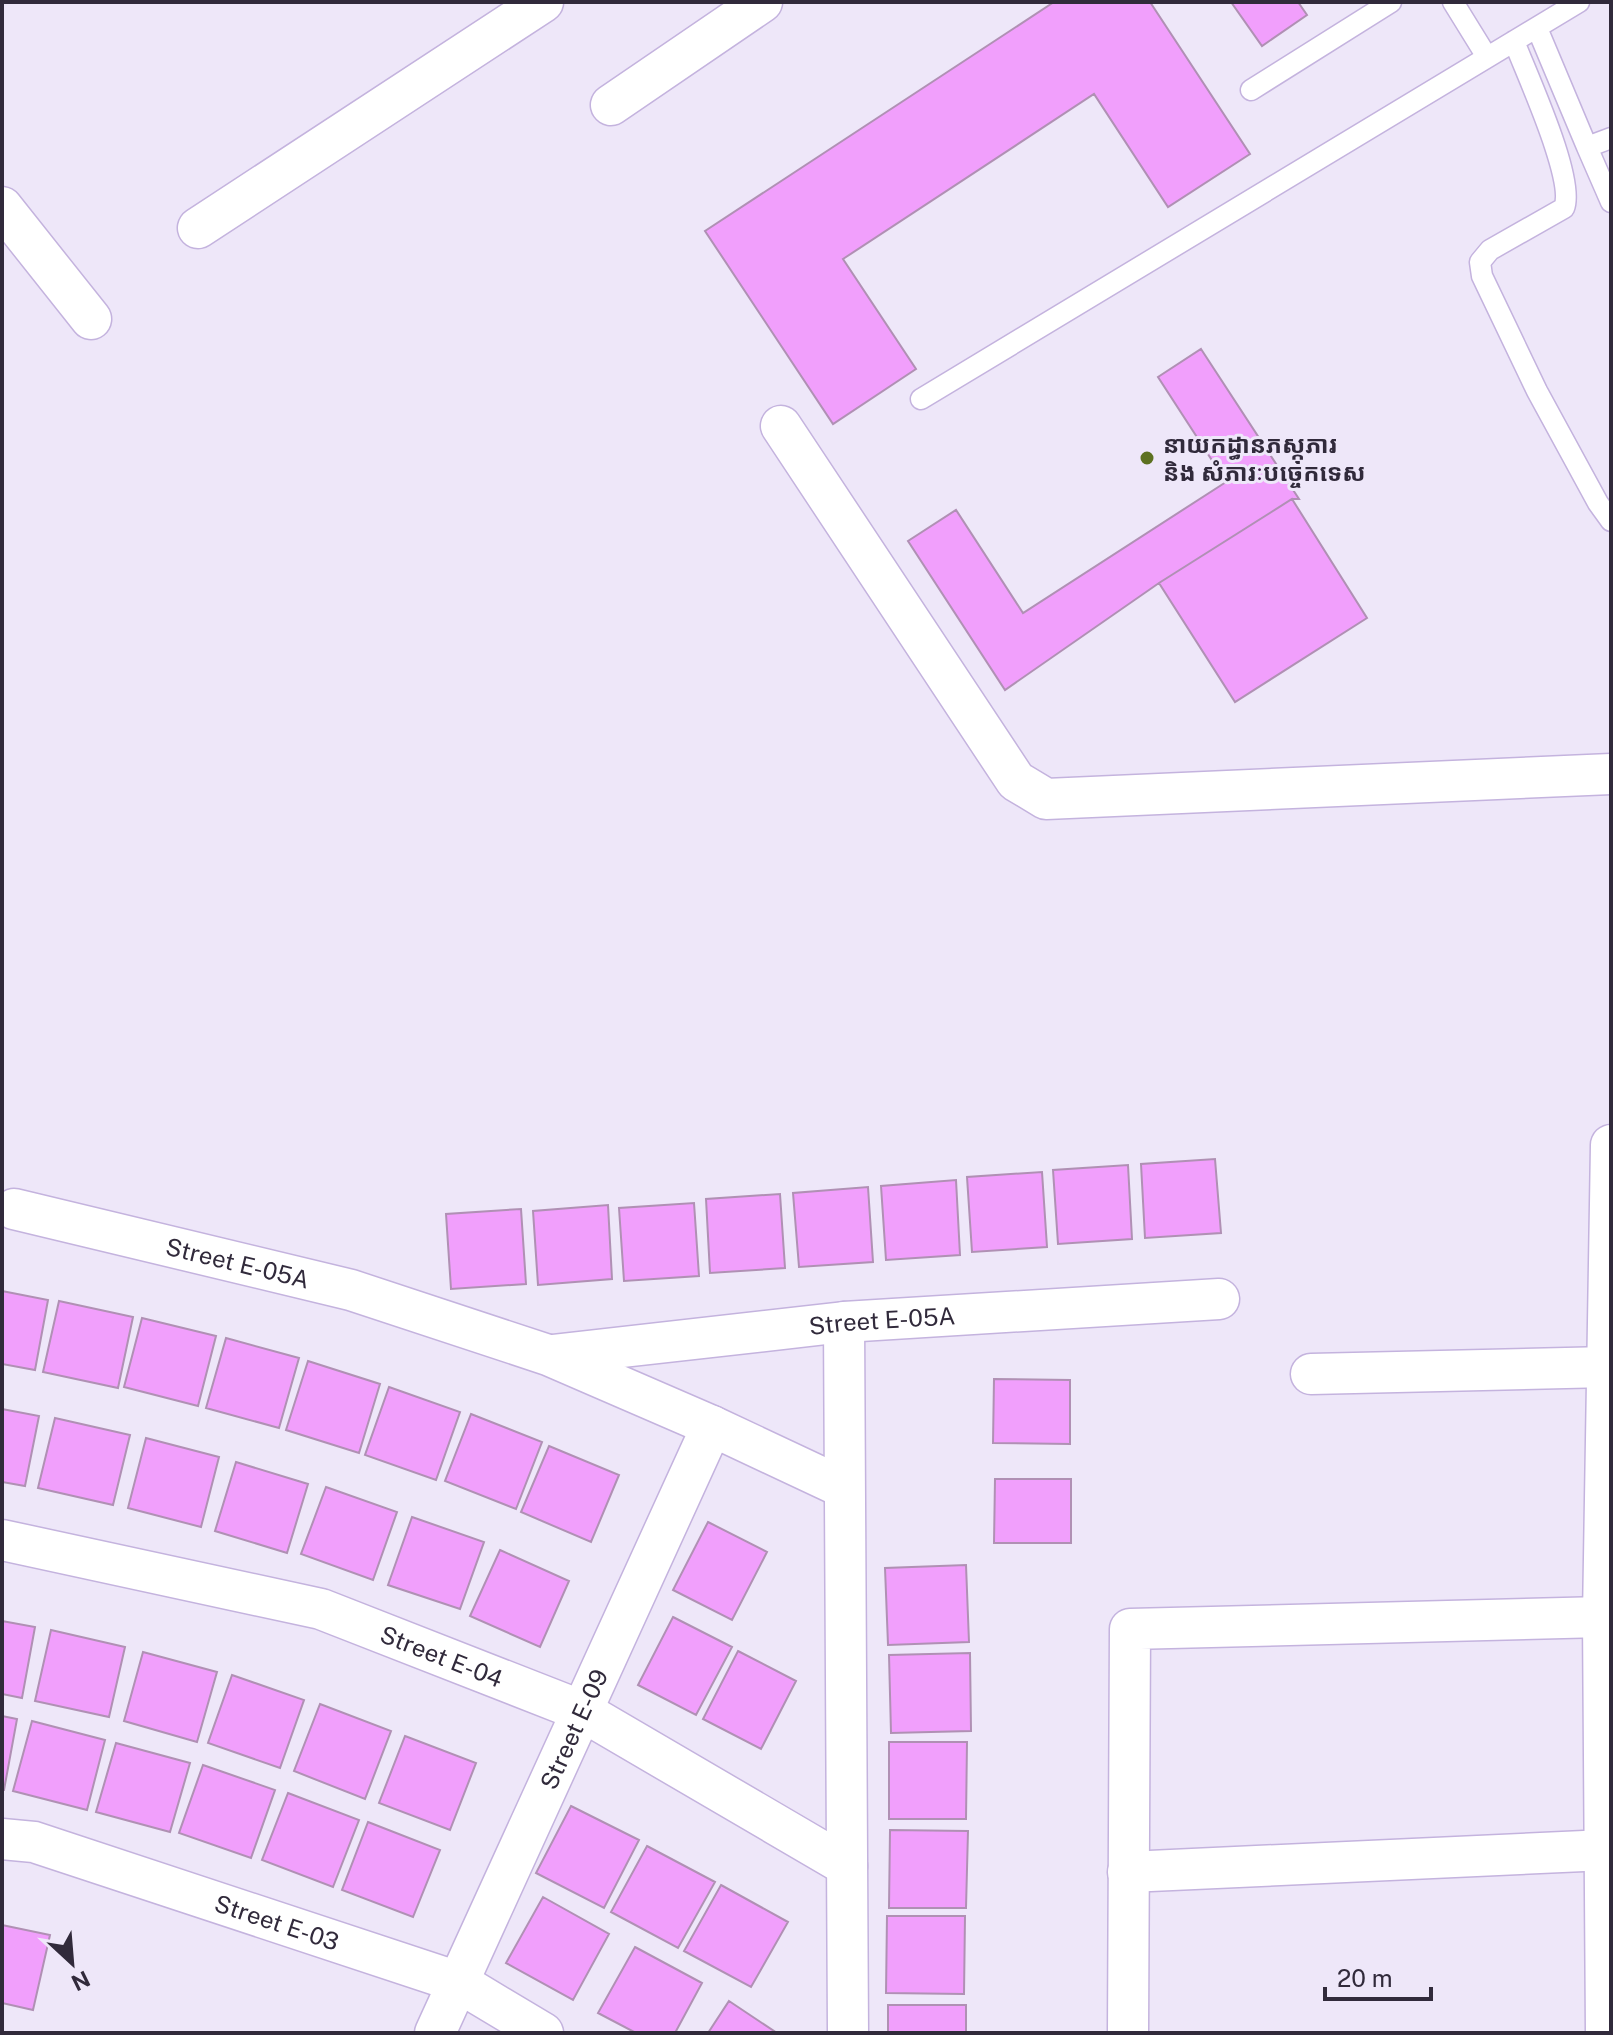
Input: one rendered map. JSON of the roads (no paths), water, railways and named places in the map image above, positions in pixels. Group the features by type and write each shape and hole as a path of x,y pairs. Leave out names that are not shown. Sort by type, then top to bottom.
{"street":[{"path":"198,228 543,2"},
{"path":"611,105 762,2"},
{"path":"7,225 91,319"},
{"path":"781,426 1016,781 1046,799 1611,774"},
{"path":"1606,2033 1603,1617 1611,1145"},
{"name":"Street E-05A","path":"14,1209 351,1290 548,1355 712,1426 844,1488"},
{"name":"Street E-05A","path":"548,1355 844,1322 1219,1299"},
{"path":"844,1322 848,2033"},
{"path":"1311,1374 1608,1367"},
{"name":"Street E-09","path":"435,2033 712,1426"},
{"name":"Street E-04","path":"2,1540 321,1609 582,1711 847,1866"},
{"path":"1128,2033 1130,1629 1603,1617"},
{"name":"Street E-03","path":"2,1839 34,1842 458,1982 543,2033"},
{"path":"1128,1872 1606,1850"}],"lane":[{"path":"1251,90 1391,2"},
{"path":"1453,2 1487,57"},
{"path":"921,399 1579,2"},
{"path":"1537,28 1611,202"},
{"path":"1514,41 1556,150 1568,198 1564,208 1490,250 1480,262 1482,276 1537,391 1611,521"},
{"path":"1587,147 1611,138"}],"place":[{"name":"នាយកដ្ធានភស្កុភារ និង សំភារៈបច្ចេកទេស","path":"1147,458"}]}
